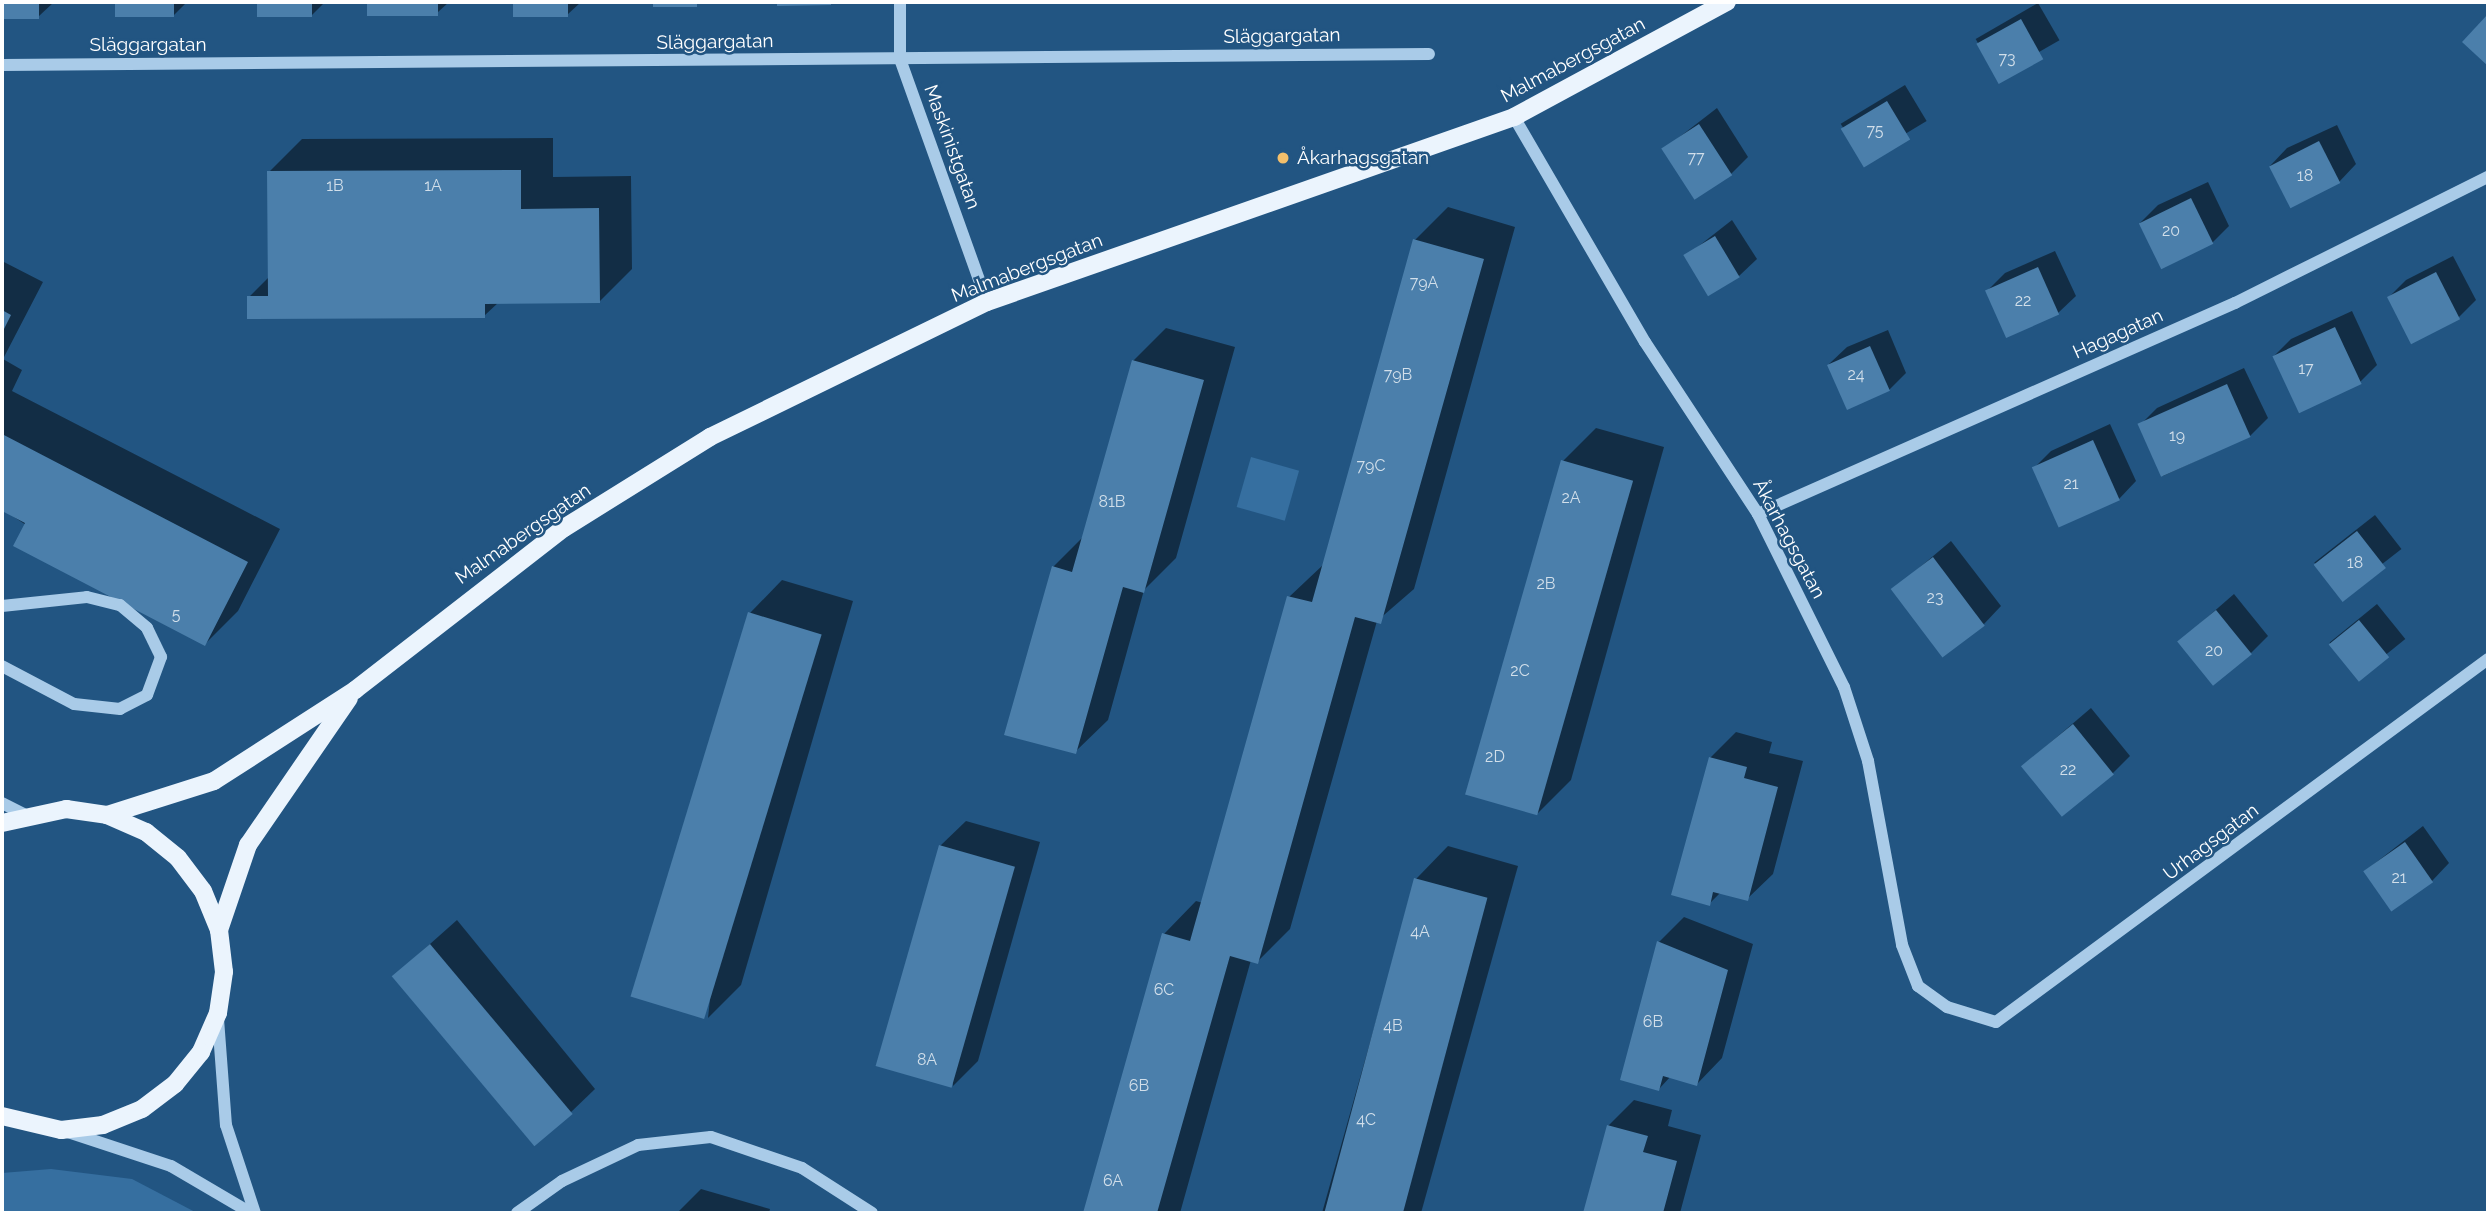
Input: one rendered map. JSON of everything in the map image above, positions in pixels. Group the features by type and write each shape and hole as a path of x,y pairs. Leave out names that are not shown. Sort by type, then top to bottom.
{"main road":[{"name":"Malmabergsgatan","path":"107,815 214,781 355,690 564,527 710,437 987,302 1514,117 1727,2"},
{"name":"Malmabergsgatan","path":"219,930 248,845 355,690"},
{"path":"2,823 24,814 66,809 107,815 146,831 178,858 203,891 219,930 224,972 218,1013 201,1052 164,1093 103,1125 61,1130 2,1116"}],"street":[{"name":"Maskinistgatan","path":"900,2 900,59 987,302"},
{"name":"Släggargatan","path":"2,65 1429,54"},
{"name":"Åkarhagsgatan","path":"1514,117 1645,342 1758,514 1844,687 1868,761 1902,945 1918,986 1947,1007"},
{"name":"Hagagatan","path":"1758,514 2235,303 2488,177"},
{"path":"2,607 87,597 120,605 147,628 162,657 147,695 120,709 74,704 2,666"},
{"name":"Urhagsgatan","path":"1947,1007 1996,1022 2488,659"},
{"path":"2,803 24,814"},
{"path":"218,1013 226,1125 253,1213"},
{"path":"61,1130 171,1166 253,1213"},
{"path":"517,1213 562,1181 638,1145 711,1137 802,1168 872,1213"}],"shaded area":[{"path":"1251,457 1299,471 1285,521 1237,507"},
{"path":"51,1169 132,1179 197,1213 2,1213 2,1173"}],"building":[{"path":"2,2 39,2 39,19 2,19"},
{"path":"115,2 174,2 174,17 115,17"},
{"path":"257,2 312,2 312,17 257,17"},
{"path":"367,2 438,2 438,16 367,16"},
{"path":"513,2 568,2 568,17 513,17"},
{"path":"653,2 697,2 697,7 653,7"},
{"path":"777,2 831,2 831,5 777,6"},
{"path":"2488,14 2488,66 2462,42"},
{"path":"2021,19 2043,59 1999,84 1976,44"},
{"path":"1887,101 1910,140 1864,167 1841,129"},
{"path":"1699,124 1732,175 1694,200 1661,149"},
{"path":"2319,141 2340,183 2290,208 2269,166"},
{"path":"521,170 521,209 599,208 600,303 485,304 485,318 247,319 247,296 268,296 267,171"},
{"path":"2191,198 2213,244 2161,269 2139,223"},
{"path":"1715,236 1740,277 1708,296 1683,255"},
{"path":"1413,239 1484,259 1381,624 1355,617 1258,964 1230,956 1157,1213 1083,1213 1162,933 1190,941 1287,596 1312,602"},
{"path":"2038,267 2059,315 2006,338 1985,291"},
{"path":"2436,272 2460,319 2411,344 2387,297"},
{"path":"2,310 11,315 2,333"},
{"path":"2335,327 2362,384 2299,413 2272,356"},
{"path":"1870,346 1890,391 1847,410 1827,365"},
{"path":"1132,360 1204,380 1144,593 1123,587 1076,754 1004,735 1052,566 1072,572"},
{"path":"2227,384 2251,437 2161,477 2137,424"},
{"path":"2,434 248,562 205,646 13,546 25,523 2,511"},
{"path":"2093,440 2120,500 2059,528 2032,467"},
{"path":"1561,460 1633,481 1537,815 1465,795"},
{"path":"2357,531 2386,568 2343,602 2314,565"},
{"path":"1933,557 1985,626 1942,658 1891,589"},
{"path":"2216,610 2252,654 2213,686 2177,641"},
{"path":"748,612 822,635 704,1019 630,996"},
{"path":"2359,620 2389,657 2359,682 2329,645"},
{"path":"2073,724 2114,775 2062,817 2021,766"},
{"path":"1709,757 1747,767 1744,778 1778,787 1748,901 1713,892 1710,906 1671,895"},
{"path":"2405,842 2433,882 2391,911 2363,871"},
{"path":"939,845 1015,867 952,1088 876,1066"},
{"path":"1414,878 1487,898 1403,1213 1324,1213"},
{"path":"1657,941 1728,970 1697,1086 1663,1076 1659,1091 1620,1080"},
{"path":"430,944 573,1114 534,1146 392,976"},
{"path":"1607,1125 1648,1136 1643,1152 1677,1161 1663,1213 1583,1213"}],"place":[{"name":"Åkarhagsgatan","path":"1283,158"}]}
